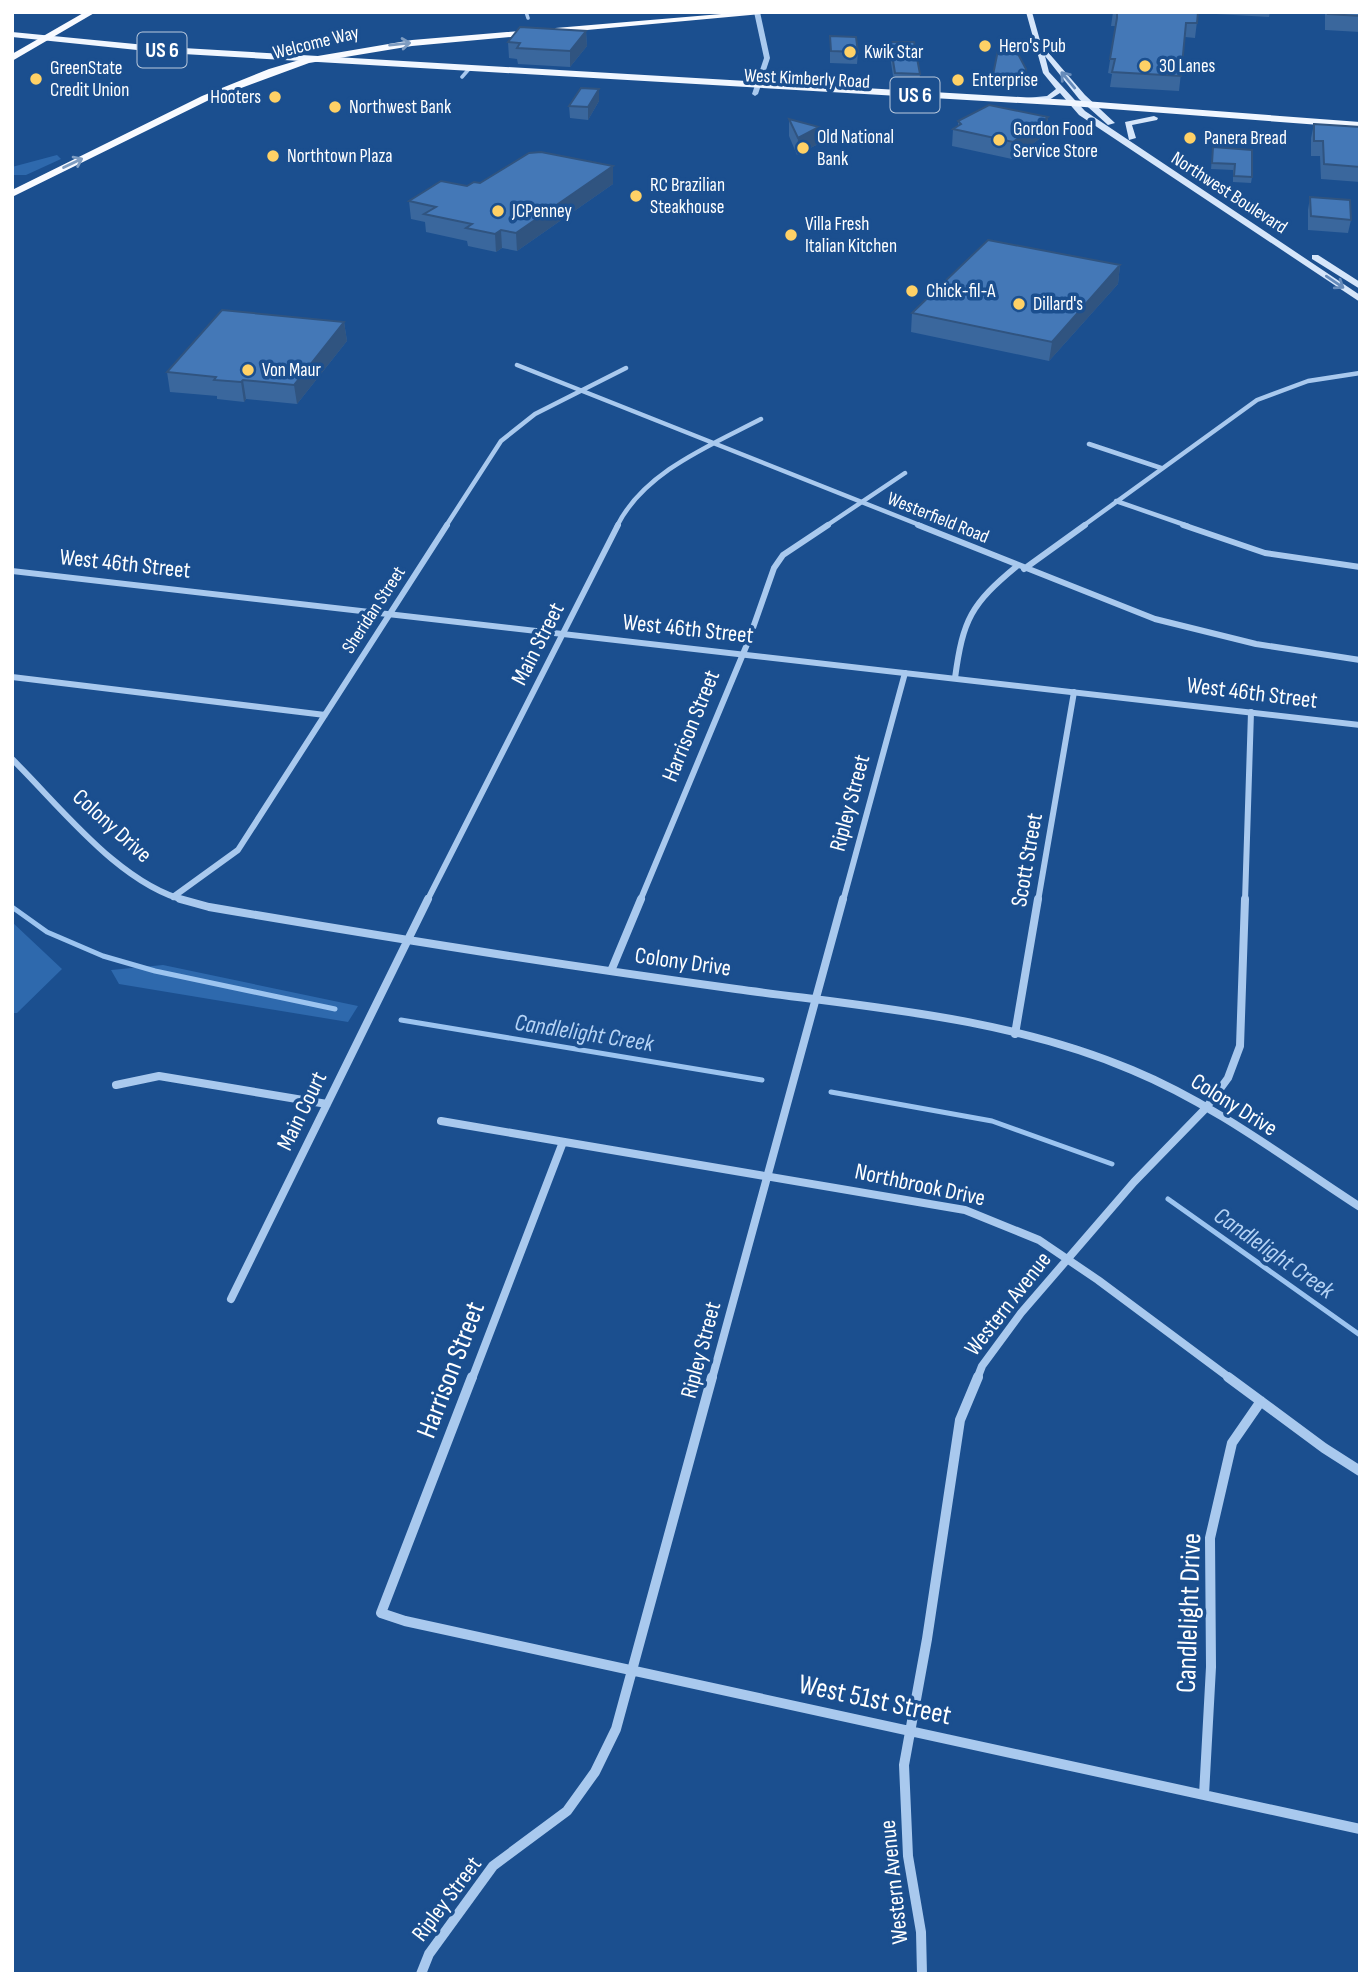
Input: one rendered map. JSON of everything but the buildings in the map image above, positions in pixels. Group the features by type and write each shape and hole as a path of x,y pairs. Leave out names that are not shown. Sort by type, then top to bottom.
{"highway":[{"path":"12,58 92,12"},
{"name":"Welcome Way","path":"12,194 212,96 313,59 401,44 780,12"}],"main road":[{"path":"1029,12 1046,73 1082,113"},
{"name":"US 6","path":"12,34 166,50 313,59 466,73"},
{"name":"US 6","path":"12,44 288,66 466,73"},
{"path":"1039,45 1099,114"},
{"name":"West Kimberly Road","path":"466,73 756,90 1360,133"},
{"path":"1011,100 1049,98 1060,89"},
{"name":"West Kimberly Road","path":"756,90 1071,103 1360,125"},
{"name":"Northwest Boulevard","path":"1082,113 1360,299"},
{"name":"Northwest Boulevard","path":"1099,114 1228,202 1360,286"},
{"path":"1132,138 1128,124 1154,118"}],"street":[{"path":"526,12 528,18"},
{"path":"756,90 767,58 758,13"},
{"name":"Westerfield Road","path":"517,365 1155,619 1279,651 1360,660"},
{"name":"Sheridan Street","path":"173,897 238,850 501,441 535,414 626,368"},
{"path":"1024,569 1257,400 1308,381 1360,373"},
{"name":"Main Street","path":"407,941 633,497 714,444 761,419"},
{"path":"1089,444 1161,468"},
{"name":"Harrison Street","path":"611,971 774,568 783,555 905,473"},
{"path":"1116,501 1265,553 1360,567"},
{"path":"955,678 960,636 966,617 989,589 1017,566"},
{"name":"West 46th Street","path":"12,571 1360,725"},
{"name":"Ripley Street","path":"421,1974 429,1954 493,1866 567,1811 595,1772 616,1729 905,673"},
{"path":"12,677 325,715"},
{"name":"Scott Street","path":"1015,1034 1074,692"},
{"name":"Western Avenue","path":"922,1974 921,1932 908,1856 904,1765 927,1639 960,1420 982,1366 1021,1313 1134,1182 1206,1108 1228,1078 1240,1046 1251,712"},
{"name":"Colony Drive","path":"12,759 114,859 150,885 173,897 222,909 407,941 817,1000 981,1026 1015,1034 1130,1069 1206,1108 1360,1207"},
{"name":"Main Court","path":"232,1299 407,941"},
{"path":"116,1085 159,1076 327,1104"},
{"name":"Northbrook Drive","path":"441,1121 965,1210 1039,1240 1068,1259 1324,1448 1360,1471"},
{"name":"Harrison Street","path":"381,1613 563,1142"},
{"name":"Candlelight Drive","path":"1204,1795 1211,1667 1210,1538 1233,1443 1261,1401"},
{"name":"West 51st Street","path":"381,1613 405,1622 1360,1829"}],"shaded area":[{"path":"57,155 61,159 26,175 12,175 12,167"},
{"path":"12,922 62,969 17,1013 12,1013"},
{"path":"163,965 358,1006 348,1022 119,984 111,970"}],"waterway":[{"name":"Candlelight Creek","path":"12,907 47,932 103,956 155,971 335,1009"},
{"name":"Candlelight Creek","path":"401,1020 762,1080"},
{"name":"Candlelight Creek","path":"831,1092 992,1121 1112,1164"},
{"name":"Candlelight Creek","path":"1168,1199 1360,1335"}],"place":[{"name":"Hero's Pub","path":"985,46"},
{"name":"Kwik Star","path":"850,52"},
{"name":"30 Lanes","path":"1145,66"},
{"name":"GreenState Credit Union","path":"36,79"},
{"name":"Enterprise","path":"958,80"},
{"name":"Hooters","path":"275,97"},
{"name":"Northwest Bank","path":"335,107"},
{"name":"Panera Bread","path":"1190,138"},
{"name":"Gordon Food Service Store","path":"999,140"},
{"name":"Old National Bank","path":"803,148"},
{"name":"Northtown Plaza","path":"273,156"},
{"name":"RC Brazilian Steakhouse","path":"636,196"},
{"name":"JCPenney","path":"498,211"},
{"name":"Villa Fresh Italian Kitchen","path":"791,235"},
{"name":"Chick-fil-A","path":"912,291"},
{"name":"Dillard's","path":"1019,304"},
{"name":"Von Maur","path":"248,370"}]}
